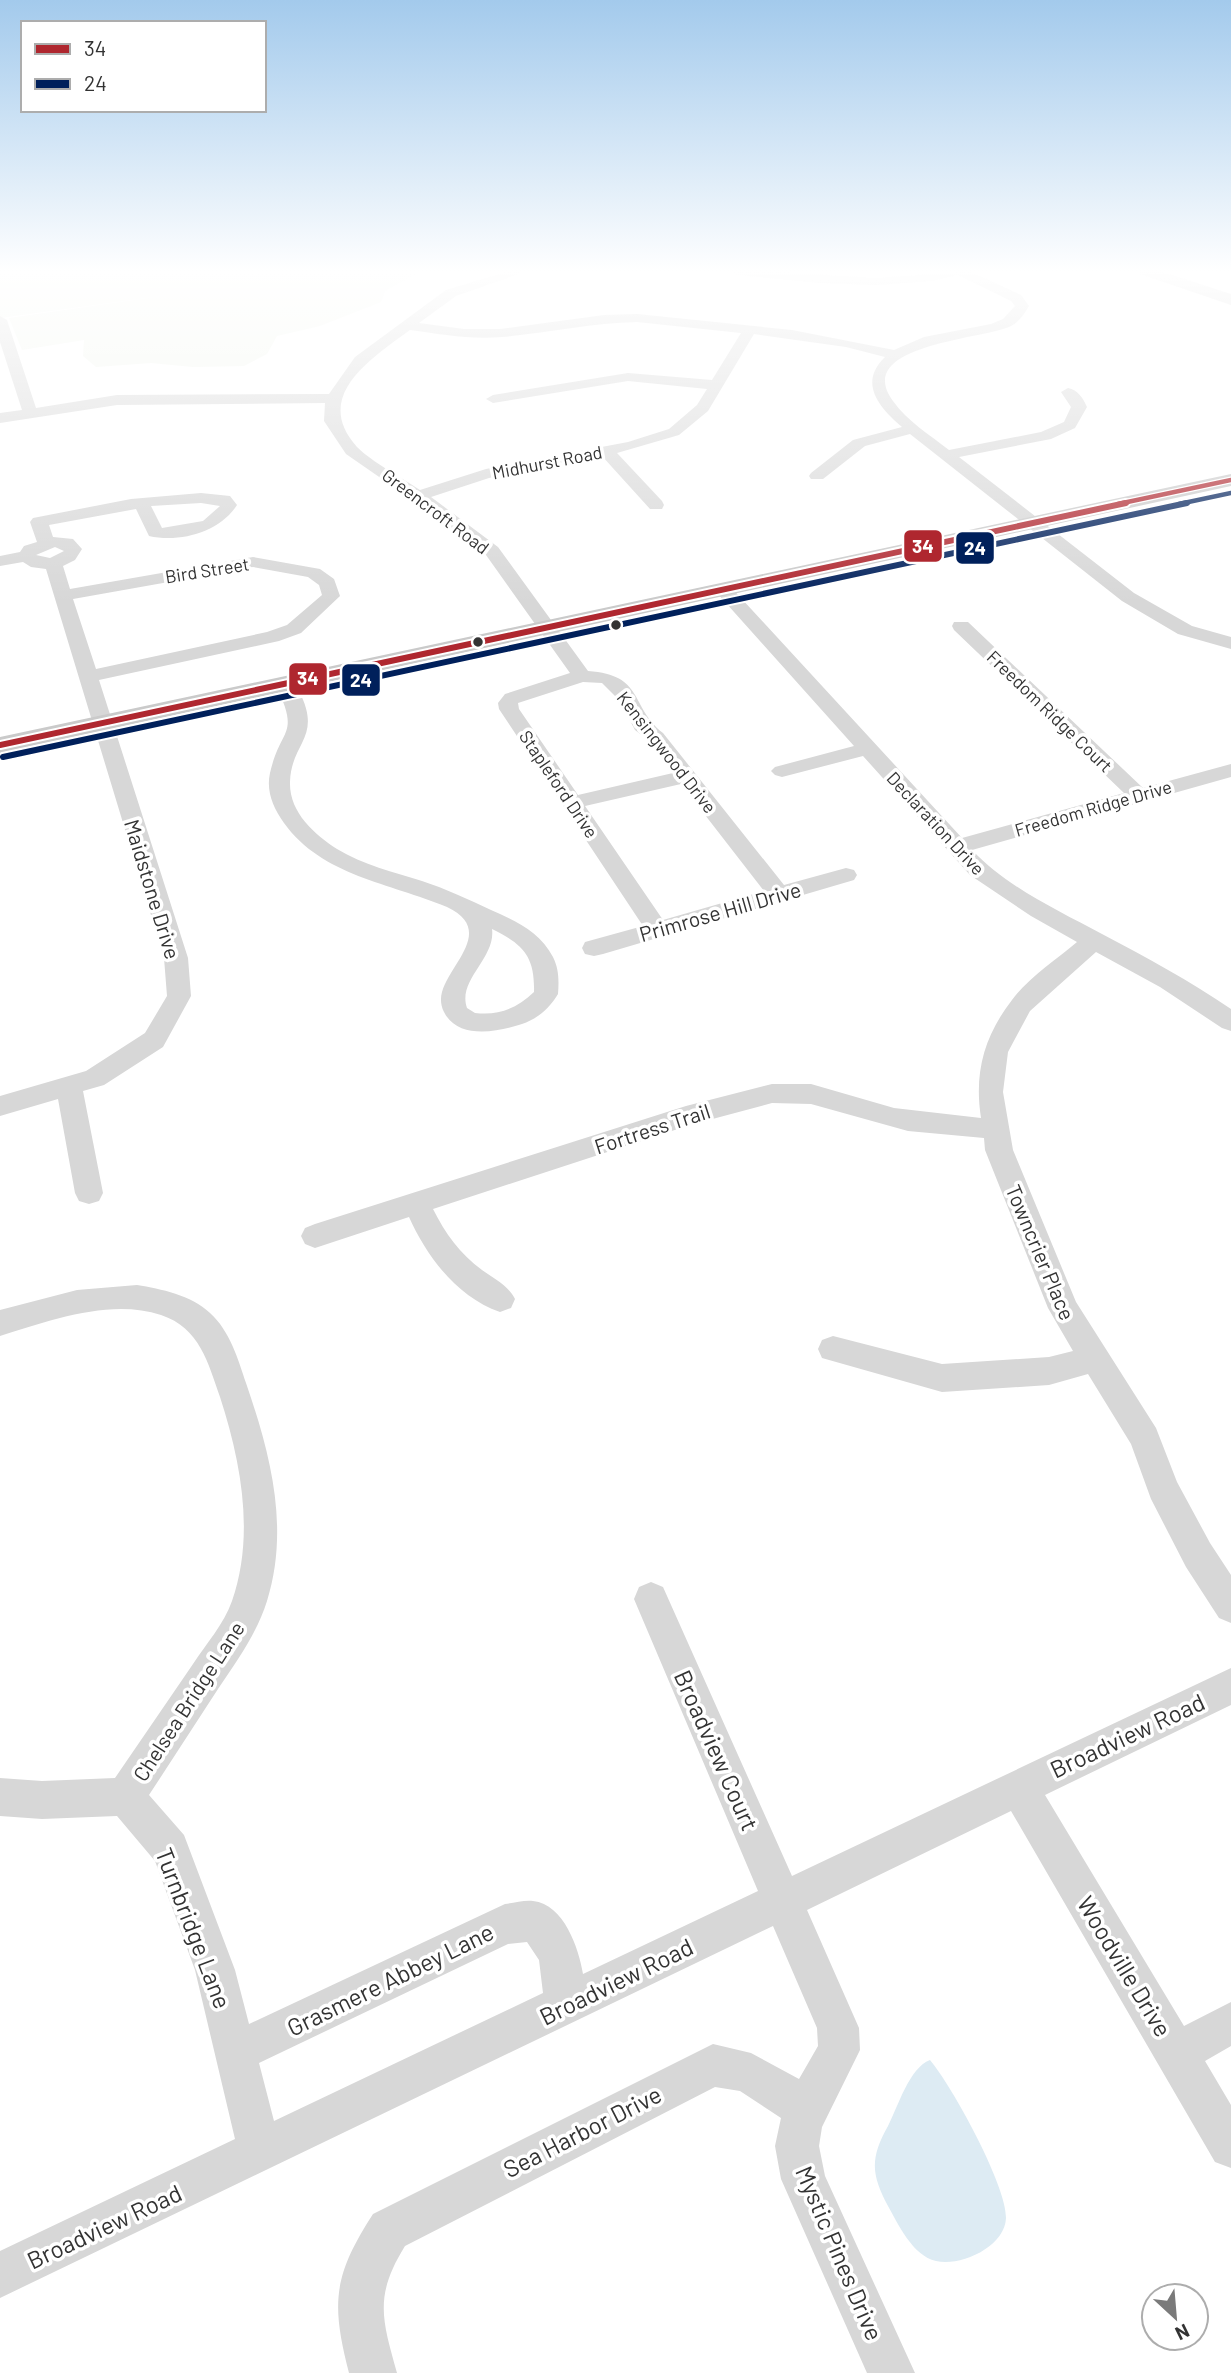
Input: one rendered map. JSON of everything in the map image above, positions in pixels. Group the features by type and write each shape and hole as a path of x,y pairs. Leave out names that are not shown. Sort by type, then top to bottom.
{"main road":[{"path":"0,745 1231,480"}],"street":[{"path":"20,382 30,412"},
{"path":"0,418 136,399 332,398 342,382"},
{"path":"493,398 598,382"},
{"path":"680,382 716,385"},
{"name":"Midhurst Road","path":"418,496 486,474 631,446 674,432 703,408 718,382"},
{"path":"879,382 878,389 885,402 913,429 1128,597 1185,630 1231,643"},
{"path":"947,455 1045,436 1070,425 1079,407 1076,399 1068,392"},
{"name":"Greencroft Road","path":"332,398 332,421 352,451 492,551 547,626"},
{"path":"817,476 859,443 913,429"},
{"path":"606,451 656,505"},
{"path":"46,543 38,522 142,504"},
{"path":"0,561 27,556 38,564 53,563 66,559 73,548 67,543 46,543 30,550 27,556"},
{"name":"Bird Street","path":"62,596 253,562 314,573 328,583 331,596 294,629 272,638 88,676"},
{"name":"Maidstone Drive","path":"0,1106 95,1078 154,1040 179,996 176,958 53,563"},
{"name":"Declaration Drive","path":"723,589 978,870 1009,894 1201,999 1231,1022"},
{"path":"547,626 582,676"},
{"name":"Freedom Ridge Court","path":"961,626 1139,796"},
{"name":"Kensingwood Drive","path":"582,676 608,678 628,696 642,726 656,737 779,894"},
{"name":"Stapleford Drive","path":"582,676 521,694 508,703 509,709 657,929"},
{"path":"285,683 299,716 299,725 281,767 280,788 288,813 317,846 352,867 423,889 467,908 512,928 535,947 542,959 548,982 546,994 523,1014 494,1023 463,1018 456,1012 453,994 477,953 479,940 474,917 467,908"},
{"path":"782,771 867,749"},
{"name":"Freedom Ridge Drive","path":"956,847 1231,770"},
{"path":"570,803 687,776"},
{"name":"Primrose Hill Drive","path":"594,948 846,875"},
{"name":"Towncrier Place","path":"1094,940 1021,1005 995,1052 990,1092 999,1150 1044,1267 1063,1308 1144,1438 1163,1488 1198,1555 1231,1606"},
{"path":"69,1087 89,1193"},
{"name":"Fortress Trail","path":"315,1236 686,1116 733,1102 780,1094 801,1093 917,1124 996,1128"},
{"path":"417,1204 430,1235 451,1264 500,1299"},
{"name":"Chelsea Bridge Lane","path":"0,1324 88,1300 134,1297 158,1301 181,1311 198,1320 212,1336 250,1439 261,1513 260,1558 250,1601 233,1636 125,1797"},
{"path":"833,1349 942,1378 1049,1371 1094,1359"},
{"name":"Broadview Court","path":"651,1600 782,1900"},
{"name":"Broadview Road","path":"0,2275 1231,1686"},
{"name":"Woodville Drive","path":"1018,1786 1231,2146"},
{"path":"0,1797 42,1800 125,1797"},
{"name":"Turnbridge Lane","path":"125,1797 170,1849 215,1970 260,2151"},
{"name":"Mystic Pines Drive","path":"782,1900 838,2028 839,2050 806,2109 797,2146 803,2179 891,2373"},
{"name":"Grasmere Abbey Lane","path":"237,2052 505,1924 534,1921 550,1933 564,1976 564,2007"},
{"path":"1176,2054 1231,2023"},
{"name":"Sea Harbor Drive","path":"373,2373 359,2321 361,2286 369,2259 389,2230 713,2065 735,2066 752,2073 806,2109"}],"shaded area":[{"path":"930,2060 977,2137 1004,2203 1006,2218 998,2238 980,2253 957,2261 936,2261 913,2246 888,2206 876,2175 878,2148 900,2099 916,2071"}],"transit line":[{"name":"34","path":"0,745 1231,480"},
{"name":"24","path":"3,757 1231,493"}]}
